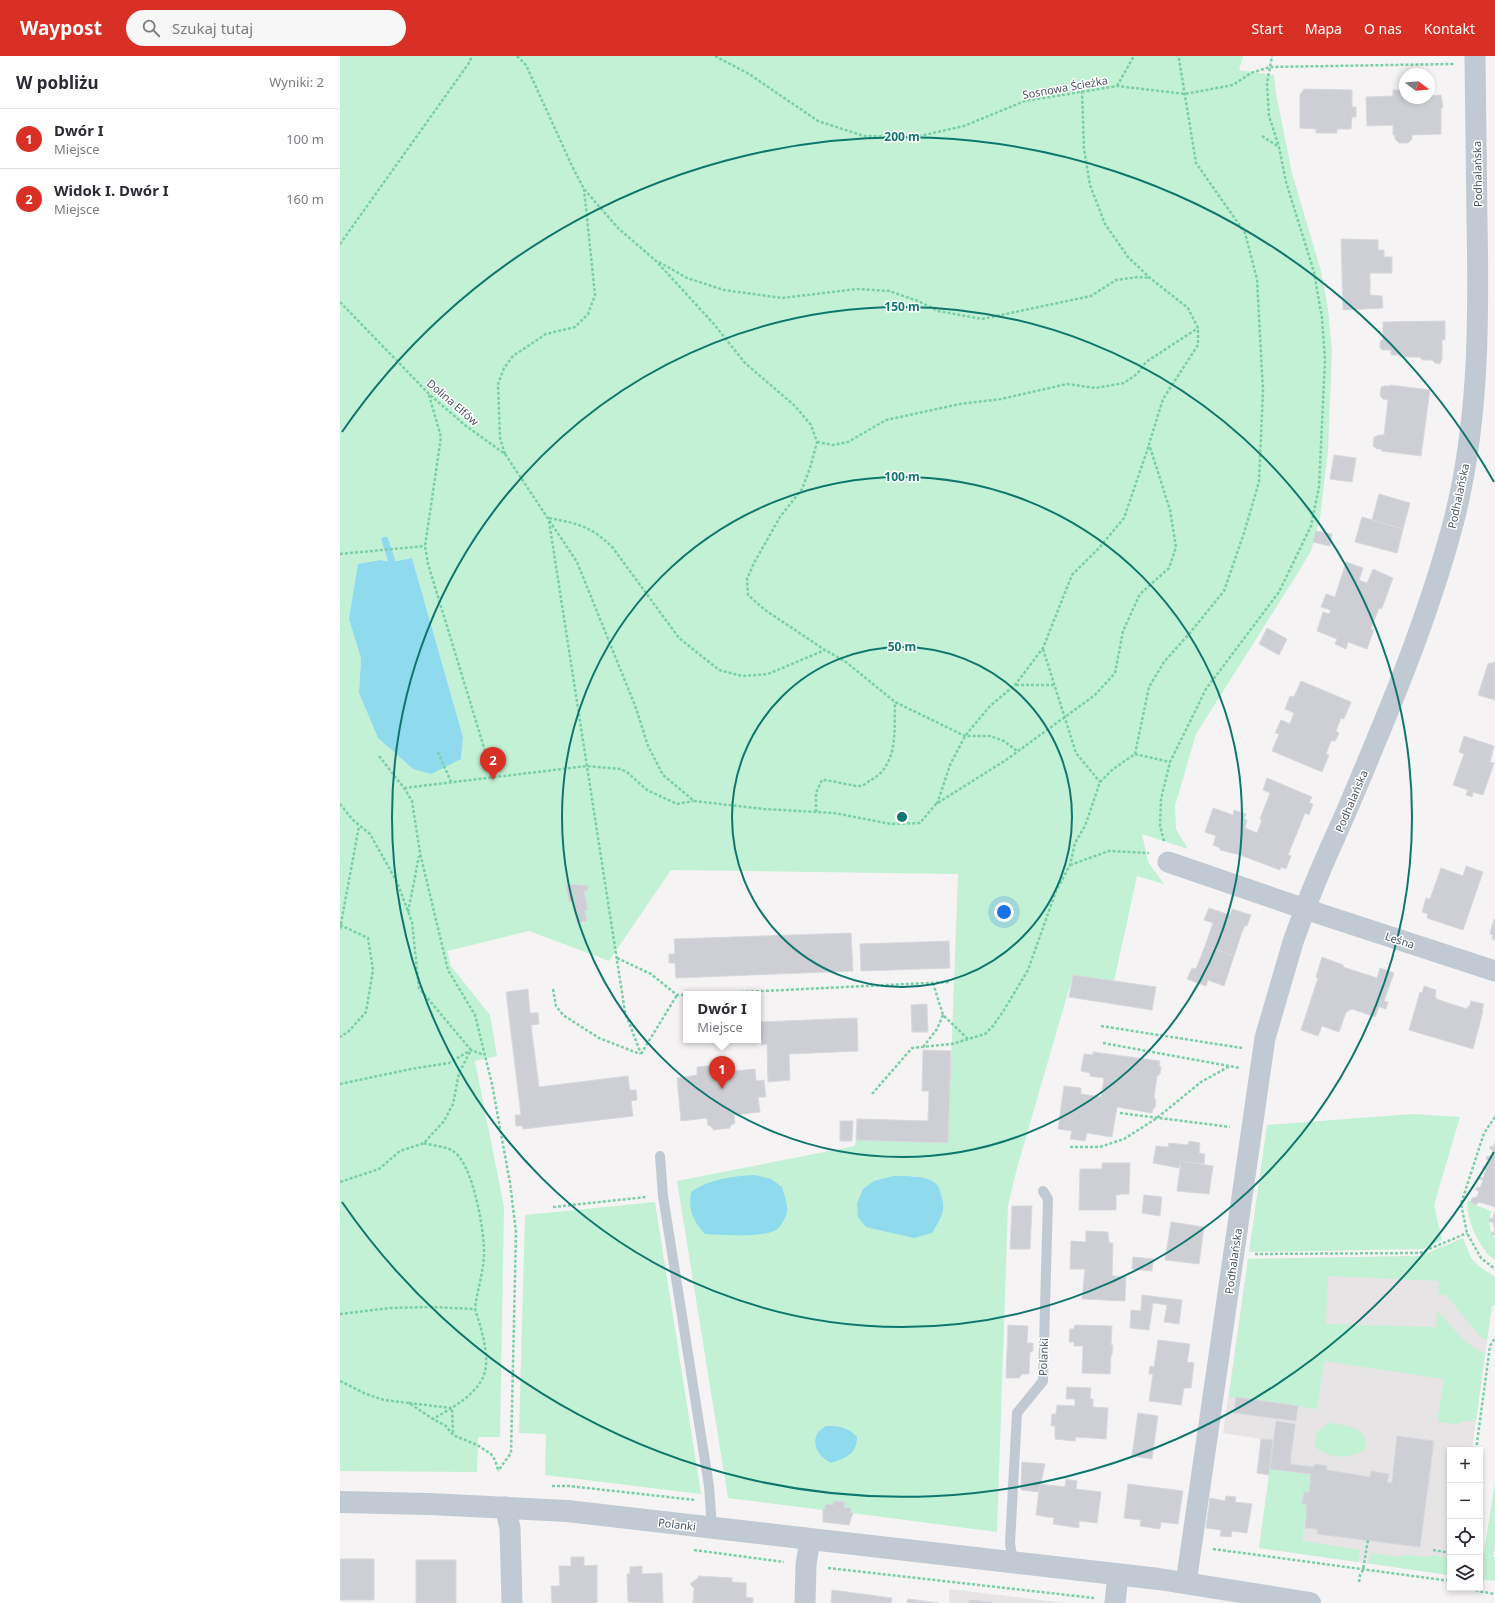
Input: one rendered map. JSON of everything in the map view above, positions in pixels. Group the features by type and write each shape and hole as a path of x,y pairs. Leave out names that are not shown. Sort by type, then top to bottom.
{"street":[{"name":"Podhalańska","path":"1186,1583 1265,1038 1293,942 1305,909 1401,681 1423,623 1453,523 1461,485 1468,446 1476,377 1479,311 1475,60"},
{"name":"Leśna","path":"1159,858 1305,909 1495,971"},
{"name":"Polanki","path":"340,1502 505,1507 567,1511 1118,1574 1186,1583 1310,1603"},
{"path":"505,1507 510,1528 512,1603"},
{"path":"805,1603 806,1565 810,1539"},
{"path":"1115,1603 1118,1574"}],"lane":[{"path":"660,1156 663,1196 709,1486 712,1528"},
{"name":"Polanki","path":"1013,1562 1010,1543 1017,1413 1043,1381 1048,1199 1043,1191"}],"path":[{"path":"340,244 469,63 472,56"},
{"path":"517,56 526,65 584,189 618,228 656,261 713,323 745,363 795,406 811,425 817,442 810,468 802,489 780,516 754,563 747,579 748,595 765,610 825,650 846,662 895,702 965,736 990,736 1004,741 1016,752"},
{"name":"Sosnowa Ścieżka","path":"715,56 749,74 818,121 864,136 922,135 964,126 1025,101 1117,86 1185,94 1233,85 1250,73 1270,68 1475,60"},
{"path":"1117,86 1134,56"},
{"path":"872,1094 912,1048 952,1044 985,1034 993,1026 1028,970 1056,890 1070,865 1075,843 1085,826 1100,782 1113,769 1136,754 1149,688 1164,662 1224,591 1260,482 1262,391 1257,279 1245,233 1196,163 1179,59 1177,56"},
{"path":"1070,865 1109,851 1159,858 1161,799 1170,762 1206,690 1278,592 1311,526 1319,486 1325,360 1322,318 1314,272 1286,182 1279,147 1269,116 1267,83 1272,56"},
{"path":"936,804 950,765 965,736 990,706 1015,685 1043,648 1072,575 1099,548 1124,518 1163,398 1198,345 1198,328 1188,308 1150,278 1128,257 1105,224 1090,185 1084,149 1082,92"},
{"path":"1262,136 1279,147"},
{"path":"505,454 500,438 498,384 504,368 513,356 546,334 575,327 588,314 595,295 584,189"},
{"path":"656,261 687,278 724,290 782,298 857,289 889,291 918,301 938,311 982,319 1091,296 1116,280 1138,277 1150,278"},
{"name":"Dolina Elfów","path":"340,302 429,394 466,426 505,454 577,562 636,708 648,746 663,775 694,801"},
{"path":"817,442 833,444 848,442 886,420 960,404 1002,399 1067,384 1096,388 1124,383 1136,374 1146,362 1198,328"},
{"path":"429,394 441,437 425,546 428,564 493,777"},
{"path":"404,788 587,766 621,769 628,773 647,790 677,804 694,801 764,809 834,813 891,824 920,823 936,804 1006,760 1095,695 1114,673 1123,631 1140,594 1169,568 1176,547 1170,510 1149,444"},
{"path":"641,1054 625,1012 548,518 581,524 602,537 613,548 679,638 719,670 742,676 768,674 825,650"},
{"path":"340,554 425,546"},
{"path":"1043,648 1066,717 1076,753 1100,782"},
{"path":"1015,685 1055,685"},
{"path":"816,812 816,793 822,780 830,780 861,786 876,778 886,767 893,752 895,702"},
{"path":"438,752 451,782"},
{"path":"1136,754 1170,762"},
{"path":"379,756 404,788 412,801 420,853 448,970 475,1015 492,1084 510,1183 516,1232 511,1453 498,1471 495,1460 491,1454 478,1445 453,1435 446,1426 433,1420 409,1403"},
{"path":"340,804 359,826 370,834 397,882 412,922 420,988 471,1050 485,1055"},
{"path":"340,929 359,826"},
{"path":"408,912 420,853"},
{"path":"340,926 368,938 373,970 366,1012 348,1032 340,1036"},
{"path":"617,957 651,974 677,995 683,995"},
{"path":"761,991 949,982"},
{"path":"933,983 943,1014 968,1039"},
{"path":"553,989 556,1006 563,1015 599,1038 641,1054"},
{"path":"641,1054 677,995"},
{"path":"923,1047 937,1030 943,1014"},
{"path":"1100,1026 1261,1062"},
{"path":"1103,1043 1230,1066 1261,1062"},
{"path":"340,1084 411,1069 449,1063 471,1050"},
{"path":"340,1182 379,1169 400,1151 424,1143 444,1121 453,1104 459,1073 471,1050"},
{"path":"1070,1147 1100,1147 1124,1139 1157,1118 1201,1082 1230,1066"},
{"path":"1120,1113 1231,1127"},
{"path":"1495,1117 1484,1133 1461,1204 1467,1233 1481,1258 1495,1269"},
{"path":"424,1143 445,1148 454,1152 460,1157 470,1177 482,1234 484,1253 475,1309 485,1348 486,1371 482,1381 470,1394 433,1420"},
{"path":"553,1207 627,1199"},
{"path":"1249,1254 1420,1253 1467,1233"},
{"path":"340,1314 390,1308 432,1307 475,1309"},
{"path":"1476,1447 1490,1346 1495,1338"},
{"path":"340,1381 346,1386 384,1400 452,1408"},
{"path":"452,1408 453,1435"},
{"path":"1359,1582 1360,1575 1363,1570 1368,1540"},
{"path":"1208,1549 1447,1581"},
{"path":"1433,1550 1447,1552"},
{"path":"1478,1591 1495,1594"}],"shaded area":[{"path":"1420,1256 1492,1306 1472,1447 1447,1447 1447,1575 1259,1548 1269,1475 1257,1473 1261,1439 1223,1433 1248,1259"},
{"path":"949,1589 1016,1597 1064,1603 949,1603"}],"green space":[{"path":"340,56 1243,56 1239,70 1274,75 1276,93 1292,173 1321,271 1328,309 1332,352 1328,450 1320,518 1311,551 1196,734 1175,806 1176,829 1188,849 1142,834 1148,862 1164,884 1137,876 1114,981 1073,975 1017,1168 1008,1206 997,1532 851,1513 851,1508 844,1507 845,1502 834,1501 833,1505 826,1505 825,1509 823,1510 728,1498 677,1181 855,1146 856,1140 948,1143 958,874 671,870 609,961 529,931 447,951 451,966 490,1015 497,1056 475,1061 504,1207 500,1437 478,1437 477,1472 340,1471","holes":["412,558 463,737 461,759 413,769 378,738 359,693 361,658 381,560 392,562","914,1176 932,1182 938,1186 858,1217 857,1203 863,1189"]},
{"path":"1413,1114 1460,1117 1434,1205 1442,1240 1423,1249 1249,1252 1267,1125"},
{"path":"1468,1201 1491,1211 1489,1222 1491,1233 1495,1239 1495,1260 1484,1250 1479,1242 1471,1224 1467,1208"},
{"path":"655,1202 701,1494 545,1475 546,1434 519,1433 525,1215"},
{"path":"1463,1238 1471,1258 1480,1267 1495,1277 1495,1306 1492,1306 1487,1340 1480,1336 1446,1295 1438,1294 1439,1281 1328,1276 1326,1324 1436,1327 1437,1310 1466,1342 1472,1347 1485,1353 1476,1421 1465,1421 1457,1424 1437,1422 1444,1379 1324,1361 1317,1409 1229,1397 1248,1259 1420,1256"},
{"path":"1329,1423 1355,1428 1364,1436 1366,1449 1353,1455 1341,1457 1322,1452 1316,1448 1315,1439 1317,1433 1321,1428"},
{"path":"1270,1469 1311,1474 1309,1492 1304,1492 1302,1504 1307,1505 1302,1541 1360,1550 1358,1562 1259,1548"},
{"path":"1495,1482 1495,1543 1493,1557 1495,1557 1495,1581 1483,1579 1483,1558"},
{"path":"1371,1553 1400,1557 1405,1555 1426,1557 1435,1555 1447,1557 1447,1575 1369,1563"}],"water":[{"path":"412,558 463,737 461,759 431,774 413,769 378,738 359,693 361,658 349,619 358,564 381,560 392,562"},
{"path":"755,1175 771,1179 782,1187 787,1212 780,1227 770,1233 752,1235 705,1234 692,1215 690,1204 691,1192 713,1181 738,1176"},
{"path":"893,1176 924,1178 935,1182 938,1186 943,1201 943,1210 942,1215 932,1233 914,1238 866,1227 858,1217 857,1203 863,1189 874,1181"},
{"path":"826,1426 843,1428 850,1431 857,1437 855,1448 850,1454 831,1463 818,1452 815,1443 818,1433"}],"building":[{"path":"1304,89 1352,90 1352,107 1356,107 1356,117 1352,117 1351,129 1337,129 1337,133 1316,133 1316,129 1300,128 1300,95"},
{"path":"1393,90 1399,90 1399,104 1435,104 1435,96 1441,95 1443,107 1441,109 1441,134 1412,135 1412,139 1408,143 1399,143 1395,139 1395,135 1393,135 1393,125 1367,126 1366,97 1393,96"},
{"path":"1341,239 1378,240 1378,250 1384,250 1384,257 1392,257 1392,273 1370,273 1370,295 1382,296 1383,308 1343,310"},
{"path":"1445,321 1445,340 1442,340 1442,359 1440,364 1435,363 1432,360 1422,360 1420,357 1400,357 1400,355 1391,355 1391,350 1383,350 1380,348 1380,342 1383,339 1383,322"},
{"path":"1390,385 1430,390 1421,456 1381,451 1382,449 1377,449 1373,446 1374,437 1384,435 1388,400 1383,399 1380,396 1381,387"},
{"path":"1334,455 1356,458 1352,482 1330,479"},
{"path":"1379,494 1410,503 1403,529 1372,520"},
{"path":"1362,517 1403,529 1397,553 1355,542"},
{"path":"1316,531 1332,534 1330,546 1313,542"},
{"path":"1346,562 1363,568 1359,580 1367,583 1373,569 1393,578 1382,608 1379,608 1371,629 1374,630 1367,649 1348,642 1346,649 1335,644 1337,639 1317,631 1323,612 1329,614 1331,610 1321,607 1326,594 1335,597"},
{"path":"1267,628 1287,639 1279,655 1259,644"},
{"path":"1495,662 1495,700 1478,695 1488,664"},
{"path":"1301,681 1351,702 1344,719 1341,718 1336,731 1339,733 1335,741 1331,741 1326,754 1329,755 1322,772 1272,751 1279,734 1275,733 1281,720 1290,724 1294,713 1285,709 1290,696 1294,697"},
{"path":"1464,736 1494,746 1490,762 1494,763 1483,795 1473,792 1472,797 1466,795 1468,790 1453,785 1464,754 1459,752"},
{"path":"1267,778 1312,797 1309,803 1313,804 1309,815 1305,813 1288,855 1291,856 1286,869 1281,867 1280,870 1240,855 1220,850 1220,848 1213,845 1216,836 1205,832 1213,808 1233,815 1234,810 1246,814 1244,819 1247,820 1245,828 1257,833 1262,820 1260,819 1270,793 1263,790"},
{"path":"1466,866 1483,872 1463,930 1427,918 1428,914 1422,912 1426,898 1430,899 1441,868 1463,876"},
{"path":"566,885 588,886 588,890 584,891 588,910 585,911 587,921 577,923 573,901 569,902"},
{"path":"1209,908 1230,915 1232,909 1251,915 1247,926 1245,925 1242,932 1234,956 1205,946 1213,923 1204,920"},
{"path":"1494,919 1495,940 1492,939 1493,935 1490,934"},
{"path":"851,933 853,971 676,978 675,963 669,963 669,954 675,954 674,939"},
{"path":"949,941 950,968 861,971 860,944"},
{"path":"1205,946 1234,956 1224,986 1208,980 1206,986 1187,979 1192,968 1196,969"},
{"path":"1322,957 1343,965 1343,967 1377,978 1380,968 1394,973 1384,1001 1388,1002 1386,1009 1379,1007 1375,1017 1352,1009 1346,1012 1339,1032 1322,1026 1318,1036 1301,1030 1318,978 1316,977"},
{"path":"1073,975 1156,987 1152,1010 1069,997"},
{"path":"1424,986 1436,990 1436,999 1467,1009 1471,1001 1484,1004 1473,1049 1409,1030 1420,992 1422,993"},
{"path":"528,989 530,1013 538,1013 539,1024 531,1025 539,1087 628,1076 630,1090 636,1090 637,1100 631,1101 633,1116 523,1129 522,1126 516,1126 515,1115 521,1115 506,992"},
{"path":"927,1004 928,1032 912,1032 911,1005"},
{"path":"857,1018 858,1051 789,1054 790,1080 768,1082 767,1044 762,1045 761,1022"},
{"path":"923,1050 951,1051 948,1143 856,1140 857,1119 928,1121 929,1091 922,1091"},
{"path":"1093,1052 1160,1061 1160,1074 1157,1076 1154,1098 1156,1100 1155,1107 1152,1113 1117,1107 1112,1137 1087,1133 1085,1141 1070,1139 1072,1131 1058,1129 1064,1086 1081,1088 1081,1094 1101,1097 1104,1078 1090,1076 1090,1073 1081,1071 1084,1054 1093,1055"},
{"path":"734,1063 734,1071 755,1069 756,1081 764,1080 766,1097 758,1097 760,1112 734,1115 735,1123 730,1126 730,1128 713,1130 713,1128 708,1125 707,1118 681,1121 677,1078 697,1075 697,1067"},
{"path":"840,1121 853,1121 852,1141 840,1141"},
{"path":"1189,1141 1200,1143 1199,1153 1205,1154 1204,1164 1181,1161 1179,1168 1153,1163 1156,1146 1168,1147 1169,1143 1188,1145"},
{"path":"1495,1141 1495,1207 1479,1202 1476,1205 1471,1201 1472,1198 1477,1197 1479,1191 1476,1190 1477,1187 1480,1188 1483,1180 1479,1179 1480,1177 1483,1178 1486,1170 1483,1169 1483,1166 1487,1167 1489,1160 1486,1159 1487,1156 1490,1157 1493,1150 1490,1149 1490,1146 1493,1147"},
{"path":"1181,1161 1213,1166 1209,1194 1177,1191"},
{"path":"1102,1163 1130,1163 1129,1194 1116,1195 1116,1210 1079,1210 1080,1169 1102,1169"},
{"path":"1144,1195 1162,1197 1160,1216 1142,1213"},
{"path":"1012,1206 1032,1206 1030,1249 1010,1249"},
{"path":"1495,1211 1495,1231 1493,1222 1489,1222 1489,1219 1493,1218"},
{"path":"1171,1222 1204,1227 1199,1264 1165,1260"},
{"path":"1086,1231 1108,1232 1109,1243 1113,1243 1112,1276 1126,1277 1125,1301 1082,1299 1085,1269 1070,1269 1071,1241 1086,1242"},
{"path":"1495,1231 1495,1234 1492,1236 1491,1233"},
{"path":"1133,1257 1153,1259 1152,1271 1132,1269"},
{"path":"1142,1295 1182,1300 1179,1324 1164,1322 1167,1305 1153,1303 1149,1330 1130,1328 1131,1310 1141,1311"},
{"path":"1008,1325 1028,1326 1027,1343 1033,1343 1033,1351 1030,1352 1029,1374 1022,1374 1019,1378 1006,1378"},
{"path":"1075,1325 1112,1326 1111,1345 1113,1345 1110,1374 1082,1373 1083,1346 1074,1346 1074,1342 1069,1342 1070,1329 1074,1329"},
{"path":"1158,1340 1190,1344 1187,1362 1194,1363 1191,1388 1184,1388 1181,1405 1149,1401 1153,1374 1149,1374 1150,1366 1154,1367"},
{"path":"1067,1387 1091,1388 1090,1399 1093,1399 1093,1407 1108,1408 1106,1439 1076,1437 1075,1441 1055,1439 1055,1426 1051,1426 1052,1414 1056,1414 1057,1405 1075,1406 1075,1399 1066,1399"},
{"path":"1236,1397 1298,1406 1296,1421 1234,1413"},
{"path":"1138,1413 1158,1416 1152,1459 1132,1456"},
{"path":"1276,1421 1295,1424 1290,1464 1314,1467 1314,1464 1327,1466 1327,1470 1370,1477 1371,1471 1389,1474 1387,1482 1392,1483 1397,1436 1434,1441 1420,1547 1317,1534 1317,1529 1305,1528 1307,1505 1302,1504 1304,1492 1309,1492 1311,1474 1270,1469"},
{"path":"1261,1439 1273,1440 1269,1475 1257,1473"},
{"path":"1022,1462 1045,1464 1039,1492 1021,1490"},
{"path":"1066,1479 1077,1481 1076,1489 1101,1492 1097,1523 1079,1521 1079,1528 1053,1524 1054,1518 1036,1515 1040,1484 1065,1487"},
{"path":"1128,1484 1183,1491 1178,1524 1161,1522 1160,1529 1140,1526 1141,1520 1124,1518"},
{"path":"1226,1496 1236,1497 1235,1502 1252,1504 1247,1533 1232,1531 1231,1537 1220,1536 1221,1530 1206,1528 1210,1498 1225,1501"},
{"path":"834,1501 845,1502 844,1507 851,1508 851,1513 853,1513 849,1525 823,1522 823,1509 825,1509 825,1504 833,1505"},
{"path":"571,1557 584,1557 584,1566 597,1565 597,1603 552,1603 551,1586 560,1586 559,1566 571,1566"},
{"path":"340,1559 374,1559 374,1600 340,1600"},
{"path":"416,1560 456,1560 456,1603 416,1603"},
{"path":"642,1566 642,1574 662,1573 663,1603 628,1602 627,1574 630,1574 630,1567"},
{"path":"698,1576 732,1578 732,1582 746,1583 746,1597 753,1598 753,1603 693,1603 694,1588 690,1584 698,1578"},
{"path":"832,1590 892,1598 891,1603 831,1603"},
{"path":"908,1599 938,1603 907,1603"},
{"path":"969,1600 992,1602 992,1603 969,1603"}],"waterway":[{"path":"385,540 392,562"}],"place":[{"name":"Widok I. Dwór I","path":"493,780"},
{"name":"Dwór I","path":"722,1089"}]}
